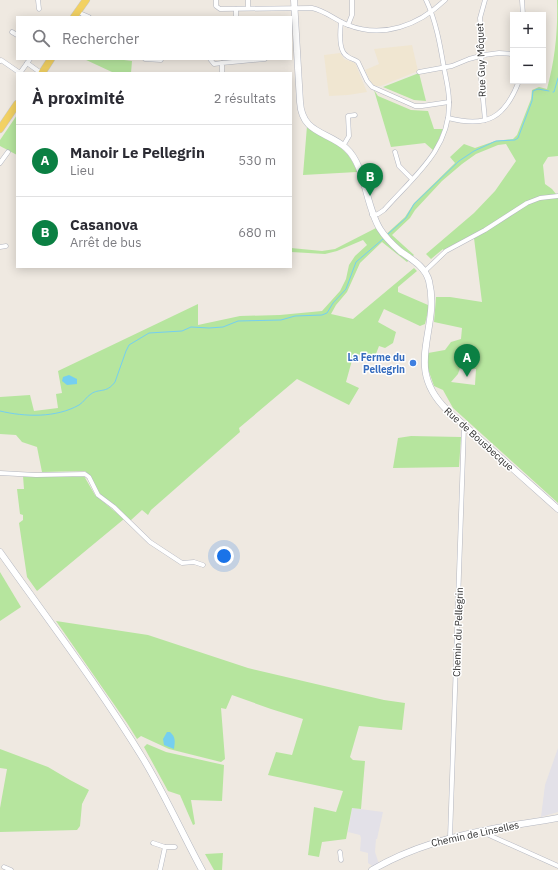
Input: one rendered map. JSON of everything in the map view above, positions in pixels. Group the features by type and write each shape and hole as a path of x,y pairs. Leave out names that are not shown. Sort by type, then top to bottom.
{"main road":[{"path":"84,16 86,1"},
{"path":"75,16 86,1"},
{"path":"39,72 45,60"},
{"path":"39,72 50,60"},
{"path":"0,129 16,105"}],"street":[{"path":"38,0 39,9"},
{"path":"216,0 217,8 220,9 294,7 318,9 348,25 367,30 389,30 410,25 431,12 445,0"},
{"path":"248,0 248,8"},
{"path":"294,0 294,56 300,106 303,116 310,126 343,146 352,154 356,162 372,215 380,229 388,240 425,271 446,251 485,230 527,202 540,198 558,196"},
{"path":"348,25 352,15 352,0"},
{"path":"372,215 378,214 384,210 428,163 438,149 443,138 448,118 449,102 439,39 426,0"},
{"name":"Rue Guy Môquet","path":"485,0 480,18 482,41 481,78 485,120"},
{"path":"522,0 523,12"},
{"path":"236,9 236,16"},
{"path":"342,22 340,31 342,51 346,56 358,62 367,81 372,87 415,106 449,102"},
{"path":"12,32 16,34"},
{"path":"419,72 455,66 469,59 481,56 499,53 510,54"},
{"path":"0,61 1,60 19,72"},
{"path":"211,60 214,64 238,60"},
{"path":"21,72 28,61 39,72"},
{"path":"222,63 222,72"},
{"path":"448,118 469,122 485,120 493,117 506,107 518,84"},
{"path":"343,146 349,136 348,116 356,115"},
{"path":"0,163 8,152"},
{"path":"395,152 399,166 412,179"},
{"path":"0,247 6,246"},
{"name":"Rue de Bousbecque","path":"425,271 432,301 424,360 426,376 432,391 439,402 464,426 558,509"},
{"name":"Chemin du Pellegrin","path":"450,838 464,426"},
{"path":"0,473 85,474 89,477 98,495 114,507 150,542 182,563 186,564 194,562 203,565"},
{"path":"0,552 99,691 135,745 165,797 201,870"},
{"name":"Chemin de Linselles","path":"375,870 420,847 450,838 480,831 558,818"},
{"path":"480,831 558,866"},
{"path":"153,843 165,847 175,847"},
{"path":"160,870 165,847"},
{"path":"340,852 341,860"},
{"path":"4,867 11,870"}],"shaded area":[{"path":"412,45 418,71 381,86 375,86 371,83 365,70 379,64 374,49"},
{"path":"340,53 344,59 355,63 367,92 329,96 324,55"},
{"path":"558,748 558,812 541,817 545,785"},
{"path":"352,808 383,812 376,839 375,852 379,864 374,867 368,863 368,853 360,851 360,835 348,832"}],"green space":[{"path":"558,0 558,156 548,157 543,165 545,184 556,194 558,194 558,503 453,408 443,390 434,386 428,369 426,356 428,353 445,350 451,342 461,339 462,328 434,322 436,297 450,297 482,302 474,238 444,251 443,249 431,259 426,254 474,213 495,191 516,161 506,144 498,145 476,154 462,164 442,181 415,210 410,218 392,235 414,255 407,262 382,242 360,263 347,292 336,305 331,314 353,319 414,268 417,271 398,287 398,292 428,305 429,307 425,324 420,326 384,309 378,322 396,332 393,343 385,348 379,346 374,359 354,353 346,382 359,388 349,405 297,379 239,428 240,432 151,510 148,515 142,510 130,521 108,502 95,488 85,471 42,472 37,447 22,442 16,435 0,434 0,397 30,395 34,411 58,408 56,394 62,393 58,371 198,304 198,325 240,316 280,315 322,311 340,291 346,279 349,265 355,256 367,245 363,240 337,251 325,254 292,252 292,248 322,251 335,249 376,228 383,237 405,217 414,203 455,163 450,157 464,144 475,148 495,141 513,139 517,135 531,99 532,90 539,87 547,89 554,56","holes":["460,368 476,369 475,385 451,382 458,374"]},
{"path":"86,60 132,61 131,72 112,72"},
{"path":"419,73 426,101 414,100 383,87"},
{"path":"374,90 378,96 411,110 428,111 434,129 443,129 434,151 425,143 391,147"},
{"path":"16,116 16,154 0,146 0,140"},
{"path":"307,126 337,144 349,156 357,172 303,175"},
{"path":"411,436 461,437 459,467 393,468 398,438"},
{"path":"23,476 84,476 95,495 124,519 37,591 27,577 19,523 23,520 23,515 20,514 17,489 24,489"},
{"path":"0,572 21,607 0,621"},
{"path":"56,621 148,635 248,668 384,700 405,703 402,730 359,726 350,757 353,760 365,761 361,809 352,808 346,839 322,842 319,857 308,855 314,807 336,812 343,791 268,775 276,752 292,755 303,719 232,695 226,709 221,708 225,759 221,762 169,749 141,736 137,739"},
{"path":"147,744 166,752 224,765 222,801 191,800 195,824 193,825 180,795 168,791 144,747"},
{"path":"0,749 48,767 89,790 82,804 80,826 77,830 0,832 0,808 7,769 0,768"},
{"path":"223,853 222,870 214,870 205,854"}],"water":[{"path":"69,375 77,379 77,384 67,385 62,381 63,377"},
{"path":"167,732 170,732 174,738 174,749 164,745 163,739"}],"waterway":[{"path":"553,92 558,78"},
{"path":"388,234 406,218 414,204 459,161 474,151 496,141 515,140 518,138 532,101 533,91 538,89 549,91"},
{"path":"0,411 40,415 60,412 79,405 94,392 112,386 115,382 129,345 149,333 182,331 191,327 223,327 238,321 281,320 295,316 322,315 327,313 333,303 346,289 356,262 383,239"}],"place":[{"name":"Casanova","path":"370,196"},
{"name":"La Ferme du Pellegrin","path":"413,363"},
{"name":"Manoir Le Pellegrin","path":"467,377"}]}
